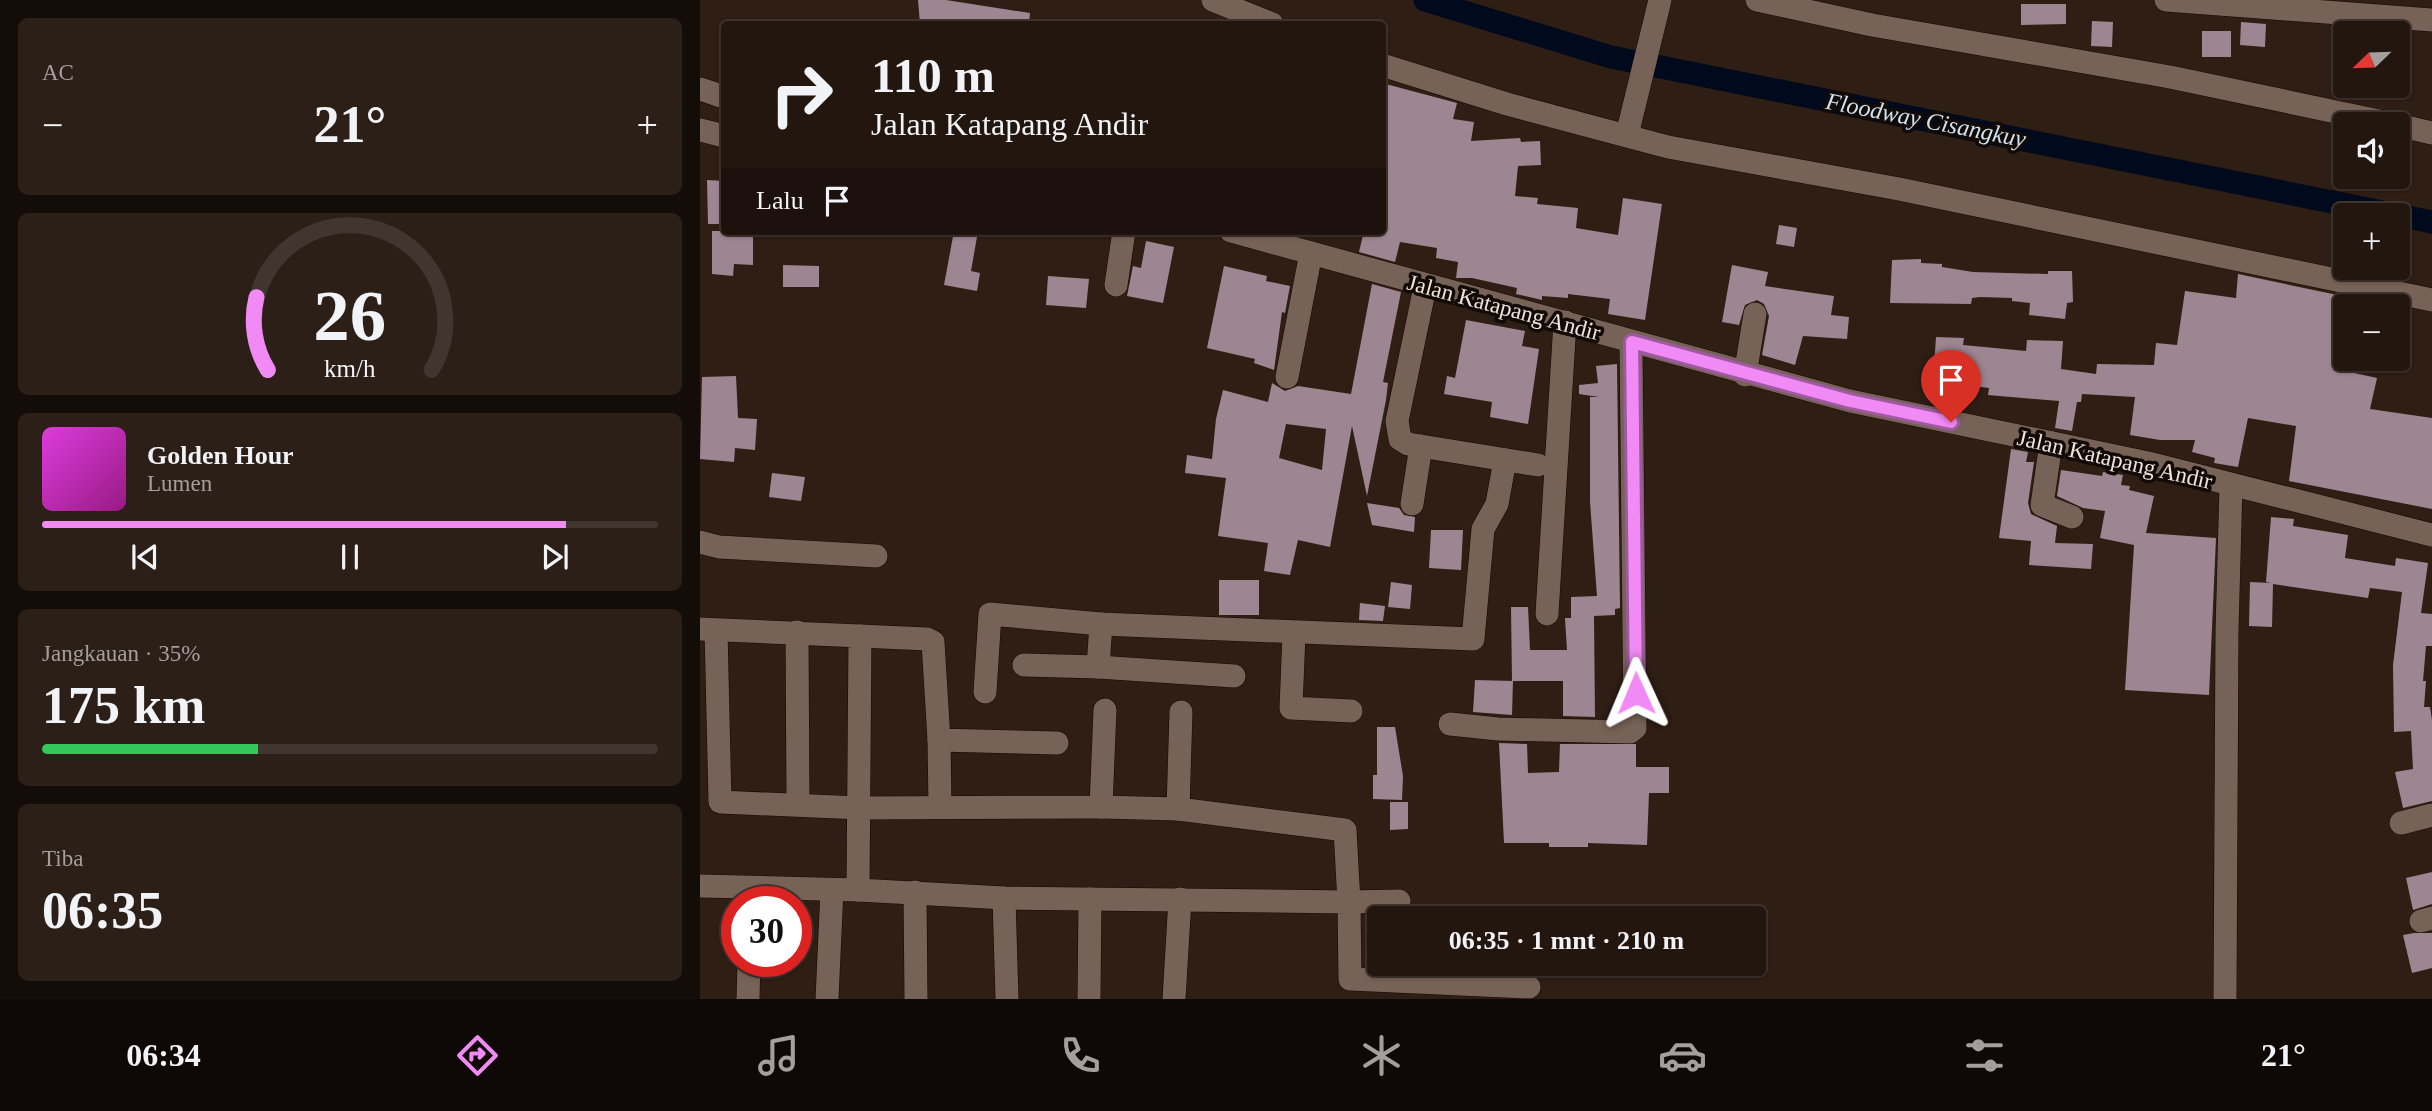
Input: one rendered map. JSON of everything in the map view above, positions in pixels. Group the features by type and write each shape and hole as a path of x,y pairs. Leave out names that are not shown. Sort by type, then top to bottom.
{"street":[{"path":"1213,0 1265,21"},
{"path":"1627,135 1660,0"},
{"path":"1757,0 1871,24 2170,77 2334,112"},
{"path":"2166,0 2372,8 2432,20"},
{"path":"1386,66 1507,104 1668,147 1913,191 2432,300"},
{"path":"700,89 721,96"},
{"path":"2410,128 2432,132"},
{"path":"700,130 721,135"},
{"path":"1116,285 1123,235"},
{"name":"Jalan Katapang Andir","path":"1254,235 1300,243 1425,287 1566,321 1745,375 1850,401 2148,463 2432,535"},
{"path":"1287,377 1300,243"},
{"path":"1425,287 1397,421 1400,439 1421,446 1538,464"},
{"path":"1745,375 1755,314"},
{"path":"1548,614 1566,321"},
{"path":"1450,724 1498,729 1630,732 1635,728 1632,342"},
{"path":"2052,443 2042,505 2072,517"},
{"path":"1412,504 1421,446"},
{"path":"985,692 990,614 1101,624 1294,634 1473,639 1483,529 1497,504 1505,460"},
{"path":"2225,999 2227,645 2231,486"},
{"path":"700,542 719,547 876,556"},
{"path":"1098,667 1101,624"},
{"path":"940,807 933,642 928,639 797,632 708,630 710,801 860,808 1178,809 1345,830 1350,989 1491,993 1529,987"},
{"path":"797,632 798,804"},
{"path":"1294,634 1291,708 1350,712"},
{"path":"858,890 860,636"},
{"path":"1024,665 1234,676"},
{"path":"1101,807 1105,710"},
{"path":"1178,809 1181,712"},
{"path":"939,740 1057,743"},
{"path":"2401,823 2432,815"},
{"path":"700,886 721,889"},
{"path":"827,999 832,890"},
{"path":"812,891 915,892 1004,898 1399,901"},
{"path":"915,892 916,999"},
{"path":"1004,898 1007,999"},
{"path":"1089,999 1090,899"},
{"path":"1174,999 1180,899"},
{"path":"748,999 749,977"}],"building":[{"path":"918,0 946,0 1030,13 1029,21 920,21"},
{"path":"2021,4 2066,4 2066,24 2021,25"},
{"path":"2092,21 2113,22 2112,47 2091,46"},
{"path":"2241,22 2266,24 2265,47 2240,45"},
{"path":"2202,31 2231,31 2231,57 2202,57"},
{"path":"1386,84 1457,103 1453,119 1474,122 1471,141 1520,138 1521,142 1540,141 1541,165 1518,166 1515,196 1538,198 1537,204 1578,208 1576,228 1618,235 1623,198 1662,204 1645,320 1608,314 1610,299 1568,294 1568,298 1542,296 1542,300 1516,294 1517,288 1472,278 1456,278 1458,262 1436,258 1437,248 1400,242 1395,262 1359,252 1363,235 1386,235"},
{"path":"707,180 721,181 721,224 708,224"},
{"path":"1779,225 1797,228 1794,247 1776,244"},
{"path":"712,231 721,231 721,235 753,235 753,265 734,264 733,276 712,274"},
{"path":"953,235 977,235 971,271 980,273 977,291 944,285"},
{"path":"1146,241 1174,247 1163,303 1127,296 1133,266 1141,268"},
{"path":"1921,259 1921,263 1942,264 1942,267 1973,272 2048,274 2048,271 2072,271 2073,302 2067,303 2065,319 2029,315 2030,303 2012,301 2012,298 1972,298 1971,304 1890,303 1892,260"},
{"path":"783,265 819,266 819,287 783,287"},
{"path":"1732,265 1768,272 1765,286 1834,296 1831,315 1849,317 1847,339 1803,336 1795,365 1762,355 1769,316 1764,304 1757,300 1745,305 1739,325 1722,322"},
{"path":"1224,266 1267,276 1266,281 1290,286 1285,313 1282,312 1274,370 1254,363 1255,359 1207,348"},
{"path":"2238,274 2333,294 2333,371 2350,371 2377,378 2370,409 2432,418 2432,509 2289,481 2296,426 2248,418 2238,467 2214,463 2215,458 2192,452 2195,440 2160,440 2130,435 2135,397 2082,394 2081,402 2077,402 2072,431 2055,428 2059,401 1988,395 1989,388 1933,381 1936,337 1964,338 1963,345 2026,351 2027,340 2063,341 2061,369 2096,374 2097,364 2154,365 2156,343 2177,345 2185,291 2236,298"},
{"path":"1048,276 1089,279 1086,308 1046,305"},
{"path":"1372,284 1401,292 1383,382 1388,383 1386,400 1367,496 1352,426 1330,547 1298,540 1290,575 1264,571 1268,543 1218,536 1226,478 1185,473 1187,455 1212,459 1216,419 1223,390 1268,402 1272,383 1285,391 1298,386 1351,394","holes":["1286,424 1326,429 1322,470 1279,458"]},
{"path":"1466,320 1525,331 1522,346 1539,349 1528,424 1490,417 1492,402 1444,394 1447,376 1455,378"},
{"path":"1617,364 1620,608 1615,609 1615,615 1594,616 1595,717 1563,716 1563,681 1512,681 1511,607 1528,607 1530,650 1567,650 1565,618 1571,618 1571,597 1597,596 1590,502 1590,397 1599,397 1579,394 1579,385 1598,383 1596,366"},
{"path":"736,376 738,418 757,419 755,450 735,448 734,462 700,459 702,377"},
{"path":"2011,449 2028,452 2026,462 2034,462 2028,503 2031,514 2057,526 2055,543 2093,544 2091,569 2029,565 2031,541 1999,538"},
{"path":"2061,470 2102,476 2103,472 2123,475 2121,485 2130,486 2129,490 2154,496 2146,533 2216,538 2209,695 2125,690 2134,545 2100,538 2105,511 2083,508 2057,496"},
{"path":"772,473 805,477 801,501 769,497"},
{"path":"1367,503 1399,508 1404,515 1415,517 1414,532 1372,525"},
{"path":"2271,517 2294,519 2293,526 2348,535 2345,558 2395,566 2396,558 2428,563 2421,613 2432,614 2432,646 2426,646 2423,681 2426,681 2424,707 2430,707 2432,720 2432,801 2403,808 2395,772 2413,769 2411,731 2394,732 2393,665 2402,592 2370,588 2368,598 2273,584 2272,627 2249,626 2250,582 2271,583 2266,582"},
{"path":"1431,530 1463,530 1461,570 1429,568"},
{"path":"1219,580 1259,580 1259,615 1219,615"},
{"path":"1391,582 1412,585 1410,609 1388,607"},
{"path":"1360,603 1385,606 1383,621 1359,620"},
{"path":"1475,680 1513,681 1512,715 1473,712"},
{"path":"1377,727 1395,727 1403,776 1402,800 1373,799 1373,775 1377,775"},
{"path":"1499,743 1527,744 1528,773 1559,772 1560,744 1636,744 1636,767 1669,767 1669,793 1649,793 1647,845 1588,843 1588,847 1549,847 1549,843 1504,843"},
{"path":"1390,802 1408,802 1408,829 1390,830"},
{"path":"2432,872 2432,904 2413,910 2406,878"},
{"path":"2432,933 2432,968 2412,973 2403,935"}],"waterway":[{"name":"Floodway Cisangkuy","path":"1425,0 1611,57 2432,222"}],"route":[{"path":"1636,693 1632,342 1745,375 1951,422"}]}
